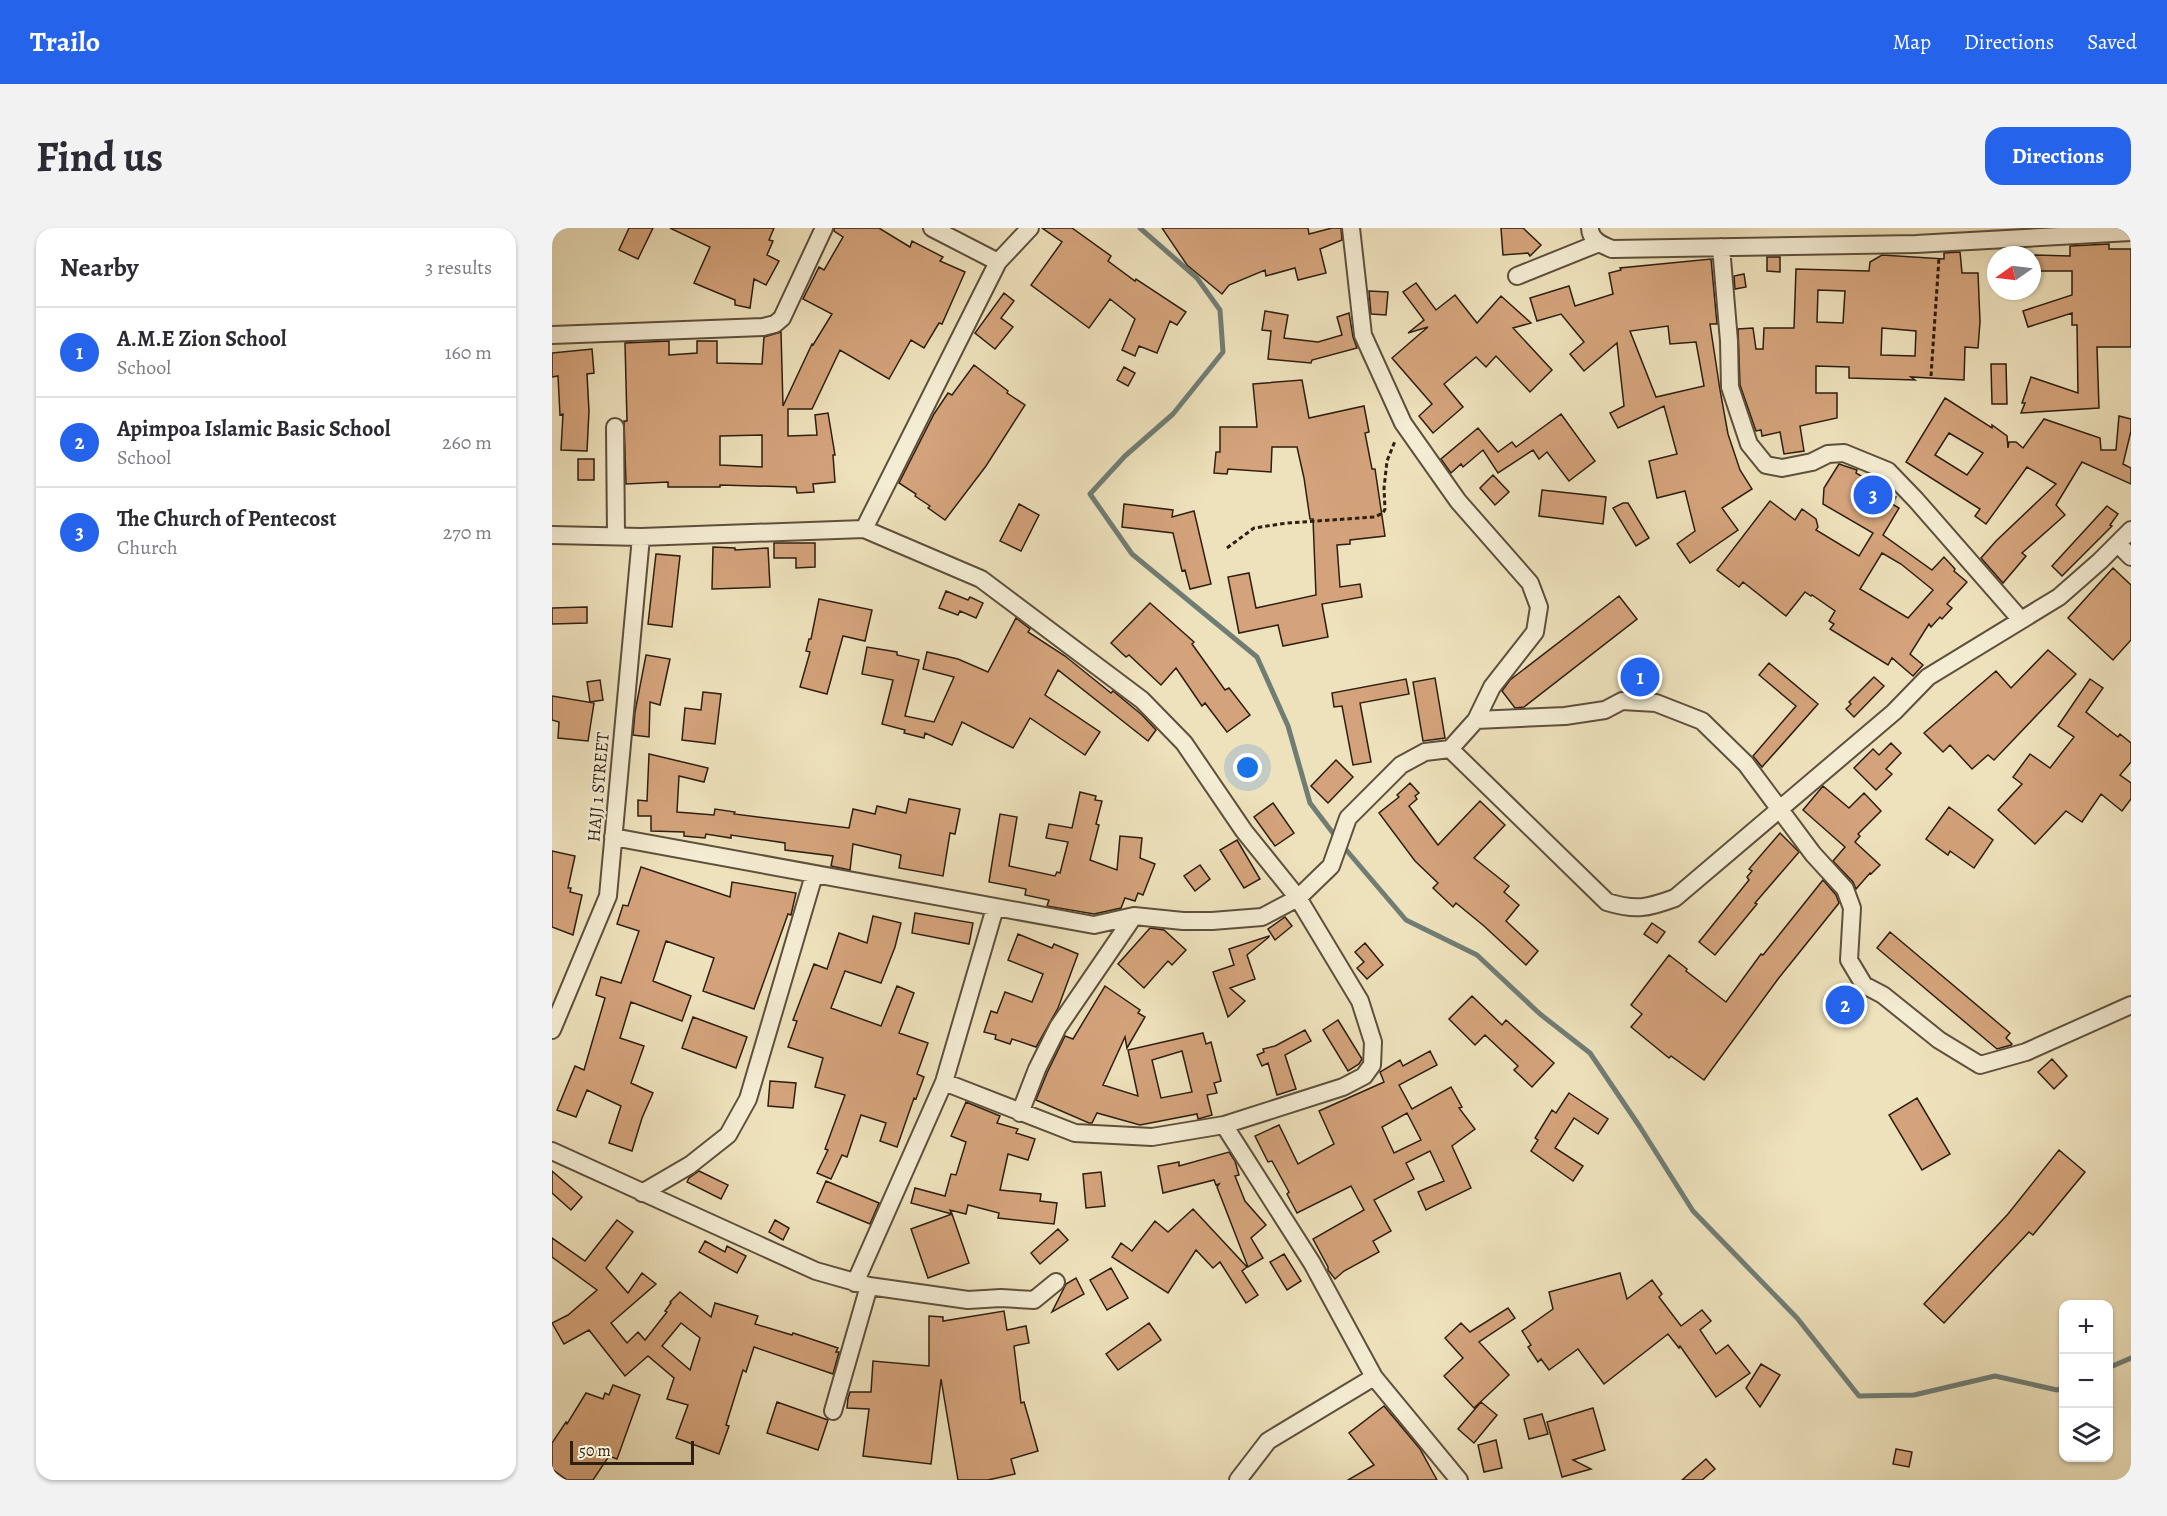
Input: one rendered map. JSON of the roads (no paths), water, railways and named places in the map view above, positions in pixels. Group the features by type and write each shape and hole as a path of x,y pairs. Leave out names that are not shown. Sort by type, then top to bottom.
{"street":[{"path":"552,335 763,327 775,324 782,318 824,228"},
{"path":"932,228 998,262"},
{"path":"864,529 998,262 1030,228"},
{"path":"613,837 1094,925 1134,916 1183,921 1262,917 1298,898 1331,866 1348,818 1401,765 1425,752 1450,749 1476,720 1492,687 1535,632 1539,607 1530,584 1458,501 1403,423 1363,335 1352,228"},
{"path":"1590,228 1590,233 1599,243 1612,249 1940,243 2131,232"},
{"path":"1517,276 1599,243"},
{"path":"1721,247 1729,331 1730,387 1749,444 1766,465 1782,468 1812,462 1828,454 1844,453 1888,471 2021,620"},
{"path":"615,427 616,536"},
{"path":"552,535 641,537 864,529 981,579 1142,700 1184,743 1244,831 1298,898 1360,1001 1373,1042 1372,1065 1364,1076 1343,1087 1224,1125 1152,1137 1075,1133 944,1082"},
{"path":"1450,749 1607,902 1630,909 1649,908 1675,898 1894,712 1928,676 2059,597 2131,530"},
{"name":"HAJJ 1 STREET","path":"554,1021 608,896 641,537"},
{"path":"2118,544 2131,557"},
{"path":"1476,720 1565,716 1605,710 1622,701 1656,703 1702,721 1746,764 1813,854 1845,889 1852,908 1849,960 1864,985 1882,995 1939,1040 1980,1065 2026,1052 2131,1005"},
{"path":"642,1193 690,1165 728,1135 748,1099 814,874"},
{"path":"833,1411 862,1284 944,1082 994,908"},
{"path":"1020,1113 1037,1069 1058,1027 1134,916"},
{"path":"1224,1125 1312,1263 1374,1377 1459,1480"},
{"path":"552,1151 816,1271 862,1284 969,1300 1001,1298 1034,1300 1056,1282"},
{"path":"1238,1480 1268,1441 1374,1377"}],"waterway":[{"path":"1140,228 1197,278 1220,310 1223,352 1173,414 1125,456 1090,494 1132,554 1257,657 1288,726 1310,803 1336,837"},
{"path":"1342,845 1406,920 1477,955 1540,1014 1590,1053 1693,1211 1797,1318 1859,1396 1914,1395 1995,1376 2059,1389"},
{"path":"2113,1366 2131,1358"}],"place":[{"name":"The Church of Pentecost","path":"1873,495"},
{"name":"A.M.E Zion School","path":"1640,677"},
{"name":"Apimpoa Islamic Basic School","path":"1845,1005"}]}
